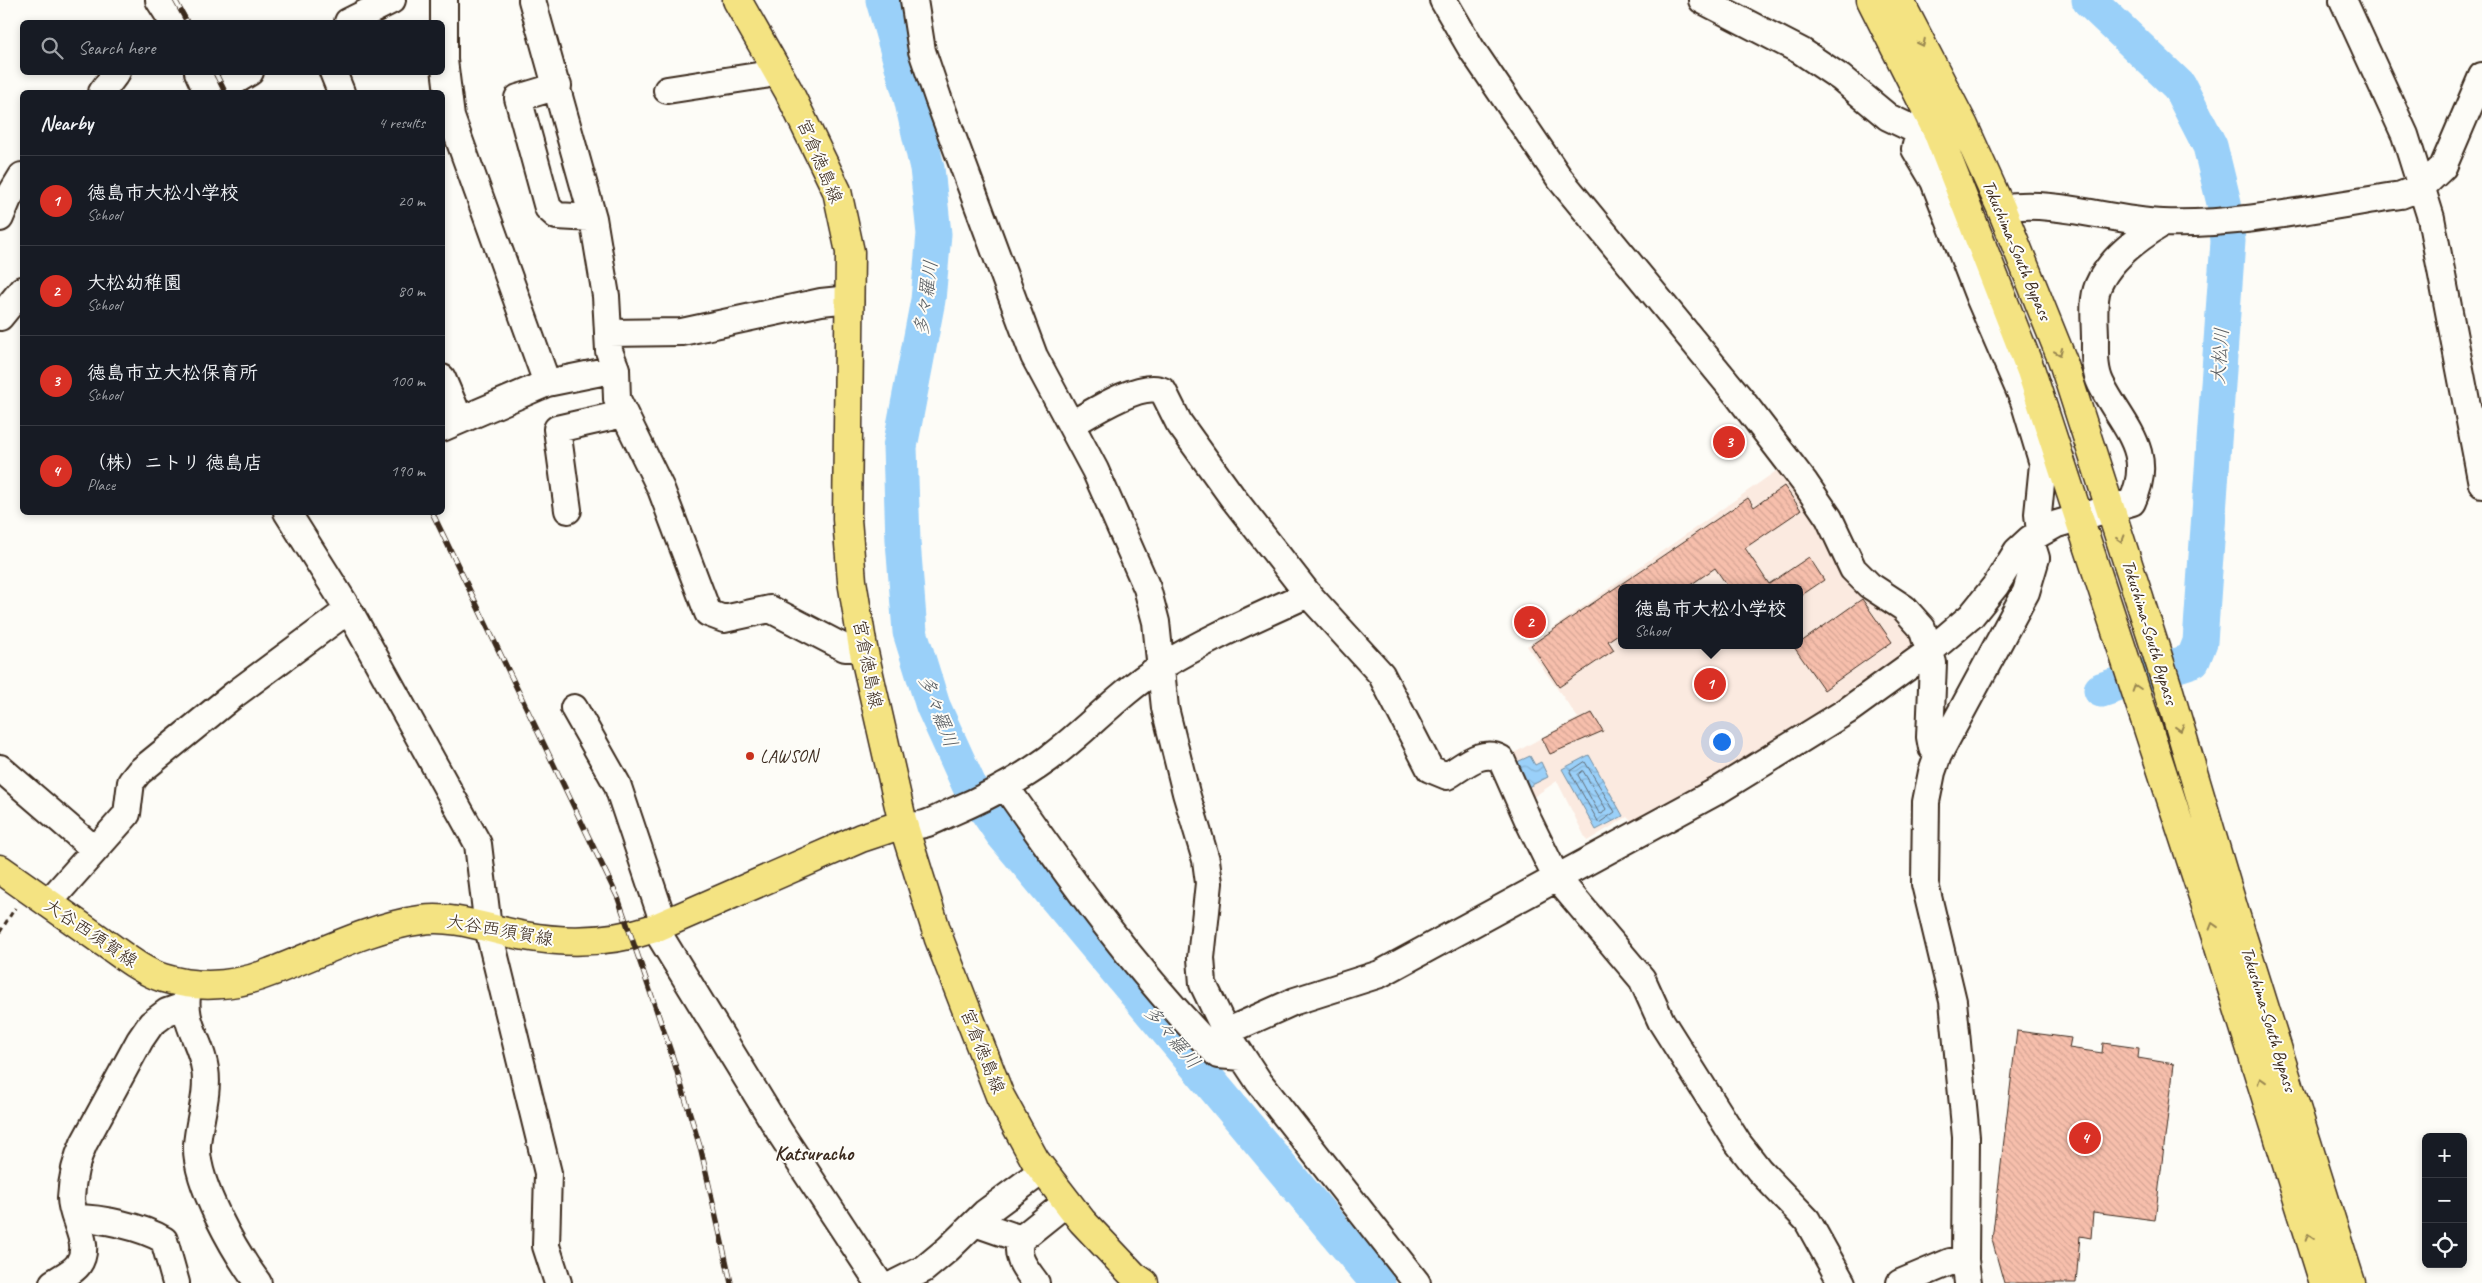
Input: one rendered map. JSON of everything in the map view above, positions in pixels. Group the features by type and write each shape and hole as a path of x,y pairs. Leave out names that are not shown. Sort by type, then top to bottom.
{"main road":[{"name":"宮倉徳島線","path":"737,0 776,68 817,146 837,191 850,252 847,520 852,580 863,648 903,824 939,939 1000,1096 1043,1170 1082,1221 1136,1281"},
{"name":"Tokushima-South Bypass","path":"1872,0 2031,371 2208,912 2324,1283"},
{"name":"Tokushima-South Bypass","path":"1900,0 1964,126 2001,208 2062,359 2112,509 2351,1283"},
{"name":"大谷西須賀線","path":"0,869 137,965 163,978 186,994 214,986 254,979 379,930 420,920 452,919 525,936 565,941 631,936 660,926 861,838 903,824"}],"street":[{"path":"352,20 392,0"},
{"path":"444,0 444,20"},
{"path":"532,0 558,86 593,218 606,296 609,351 616,370 617,399 661,489 708,613 724,619 770,609 845,648 863,648"},
{"path":"914,0 922,51 1034,356 1095,470 1147,588 1156,622 1167,717 1186,793 1206,860 1209,883 1201,958 1203,984 1226,1032 1259,1082 1418,1283"},
{"path":"1442,0 1471,48 1560,179 1739,396 1805,483 1829,518 1853,569 1869,585 1914,616 1922,628 1933,663 1934,684 1930,737 1932,748 1938,755"},
{"path":"1702,0 1801,50 1841,78 1888,117 1909,127 1928,130 1964,126"},
{"path":"2343,0 2405,135 2431,218 2482,484"},
{"path":"445,68 451,117 547,383"},
{"path":"667,90 764,75 776,68"},
{"path":"104,90 115,75"},
{"path":"199,75 206,90"},
{"path":"219,90 245,75"},
{"path":"334,75 340,90"},
{"path":"2001,208 2036,205 2163,223 2226,221 2401,195 2422,187 2443,168 2482,76"},
{"path":"558,86 518,98 548,208 557,216 593,218"},
{"path":"1928,130 1915,149 1934,181 1979,297 2024,401 2043,464 2035,535 2036,558 2026,592 1938,755 1932,772 1926,802 1925,884 1953,1001 1966,1137 1967,1272"},
{"path":"0,218 8,199 20,179"},
{"path":"1226,1032 1295,1002 1380,974 1719,790 1847,711 1930,651 1971,616 1996,585 2017,551 2035,535 2057,524 2132,502 2140,485 2142,466 2138,447 2100,382 2095,364 2095,300 2098,286 2120,255 2144,234 2163,223"},
{"path":"0,317 20,292"},
{"path":"608,333 682,332 821,302 850,298"},
{"path":"445,393 451,424 547,383 616,370"},
{"path":"1072,424 1109,403 1144,389 1159,388 1163,391 1179,423 1198,453 1308,594 1381,674 1430,770 1447,776 1482,755 1493,754 1501,758 1528,820 1556,877 1642,979 1661,1021 1738,1143 1759,1170 1807,1220 1842,1283"},
{"path":"568,510 557,429 623,414"},
{"path":"289,515 350,612 478,844 488,928 548,1173 546,1246 558,1283"},
{"path":"903,824 916,827 966,806 1000,788 1048,759 1127,690 1160,668 1200,645 1308,594"},
{"path":"38,896 94,849 127,814 131,782 139,772 243,688 336,618 350,612"},
{"path":"574,708 617,784 660,926 781,1134 879,1283"},
{"path":"0,768 94,849"},
{"path":"1000,788 1072,882 1179,1015 1218,1055 1242,1057"},
{"path":"53,1283 77,1266 82,1255 83,1244 71,1200 76,1159 140,1040 151,1024 186,994 205,1068 206,1088 197,1145 198,1168 232,1243 258,1283"},
{"path":"896,1283 924,1269 985,1213 1043,1170"},
{"path":"1036,1283 1019,1259 1018,1247 1021,1239 1067,1202"},
{"path":"76,1218 91,1218 153,1233 164,1240 176,1283"},
{"path":"975,1223 1021,1239"},
{"path":"1900,1283 1950,1262 1967,1272"}],"path":[{"path":"0,932 38,896"}],"shaded area":[{"path":"1779,469 1829,540 1911,620 1916,650 1764,754 1636,826 1627,817 1587,841 1557,781 1526,802 1509,759 1514,753 1578,718 1527,646"}],"water":[{"path":"1589,755 1623,816 1596,830 1562,769"},
{"path":"1530,756 1535,765 1541,762 1548,777 1528,787 1517,762"}],"building":[{"path":"1784,486 1801,510 1745,548 1769,584 1726,584 1715,568 1692,584 1621,584 1748,498 1754,507"},
{"path":"1809,557 1824,580 1803,594 1803,584 1769,584"},
{"path":"1618,586 1618,634 1608,641 1614,650 1559,687 1531,645"},
{"path":"1862,599 1892,642 1824,690 1795,649 1803,649 1803,641"},
{"path":"1592,713 1603,731 1550,754 1542,738"},
{"path":"2017,1031 2071,1038 2069,1048 2102,1053 2103,1043 2139,1048 2138,1058 2174,1064 2155,1220 2093,1212 2091,1238 2080,1236 2076,1283 2004,1283 1992,1240"}],"waterway":[{"name":"多々羅川","path":"883,0 911,98 927,168 934,234 928,300 900,447 903,541 910,632 933,706 969,785 1002,833 1378,1283"},
{"name":"大松川","path":"2089,0 2179,86 2210,146 2224,203 2228,241 2200,642 2193,660 2101,690"}],"railway":[{"path":"175,0 186,20"},
{"path":"216,75 224,90"},
{"path":"433,515 618,898 672,1055 701,1150 731,1283"}],"place":[{"name":"徳島市立大松保育所","path":"1729,442"},
{"name":"大松幼稚園","path":"1530,622"},
{"name":"徳島市大松小学校","path":"1710,684"},
{"name":"LAWSON","path":"750,756"},
{"name":"（株）ニトリ 徳島店","path":"2085,1138"}],"district":[{"name":"Katsuracho","path":"814,1153"}]}
